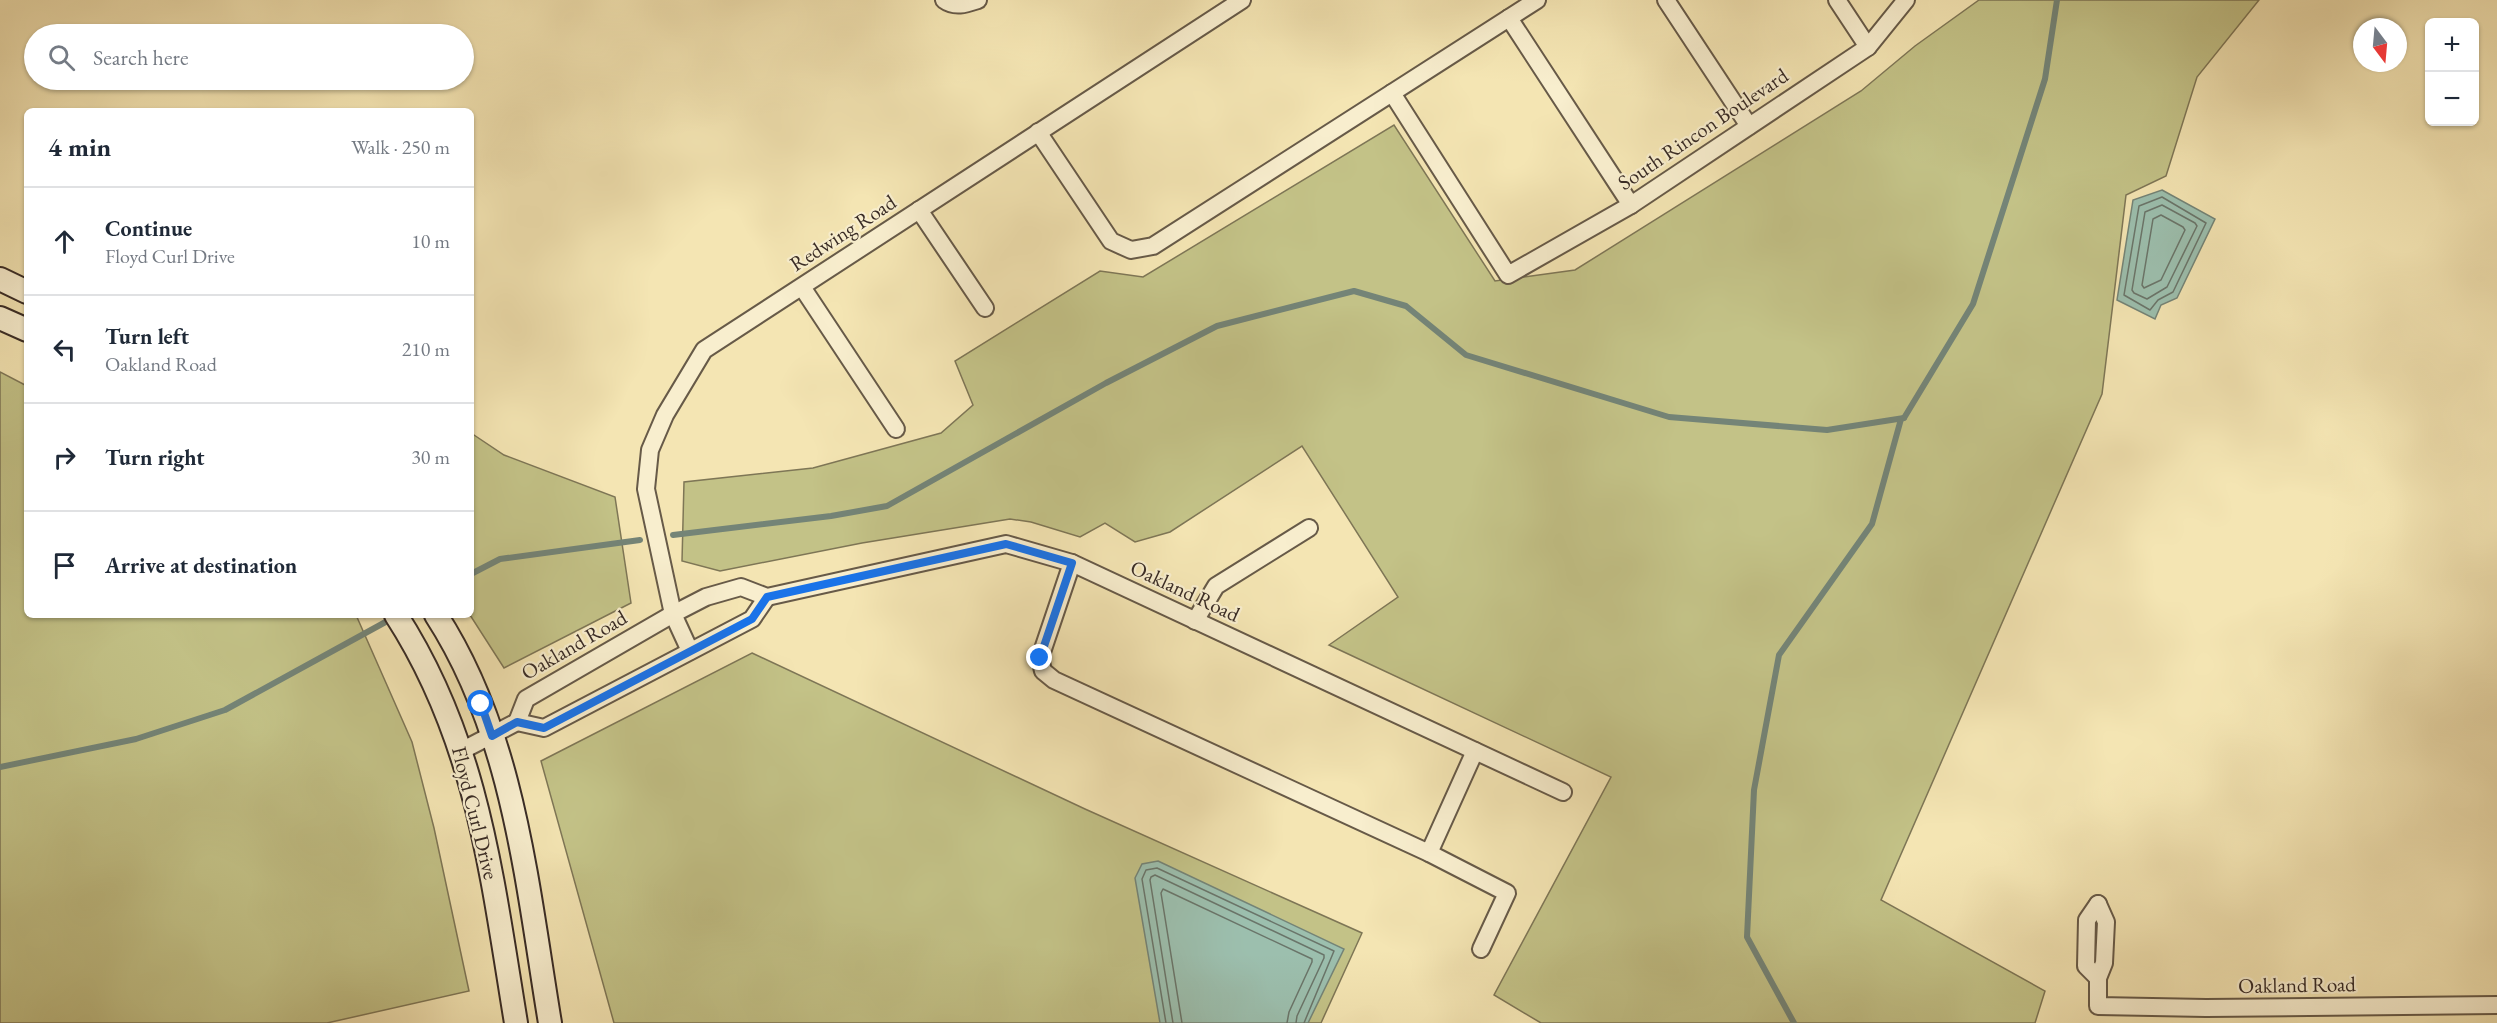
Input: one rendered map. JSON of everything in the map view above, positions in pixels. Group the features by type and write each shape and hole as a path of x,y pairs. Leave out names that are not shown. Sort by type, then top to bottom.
{"street":[{"path":"944,0 952,5 962,5 978,0"},
{"name":"Redwing Road","path":"690,651 672,614 646,489 650,450 665,415 704,350 1242,0"},
{"path":"1038,132 1111,242 1131,250 1153,246 1537,0"},
{"path":"1666,0 1749,126"},
{"path":"1837,0 1868,47"},
{"name":"South Rincon Boulevard","path":"1392,93 1508,275 1631,205 1868,47 1906,0"},
{"path":"1509,18 1631,205"},
{"path":"919,210 985,308"},
{"path":"0,279 24,291"},
{"path":"802,286 896,429"},
{"path":"0,318 24,329"},
{"path":"1195,621 1216,586 1309,528"},
{"name":"Oakland Road","path":"517,722 526,699 672,614 706,597 741,587 767,597 1006,544 1072,563 1563,792"},
{"path":"1072,563 1040,658 1043,671 1054,680 1429,853 1507,893 1481,949"},
{"path":"461,751 517,722 544,728 752,619 767,597"},
{"name":"Floyd Curl Drive","path":"398,618 416,645 450,717 461,751 487,848 516,1023"},
{"name":"Floyd Curl Drive","path":"441,622 481,704 500,760 520,842 550,1023"},
{"path":"1429,853 1475,751"},
{"name":"Oakland Road","path":"2098,978 2098,1006 2206,1008 2497,1005"}],"shaded area":[{"path":"1979,0 2259,0 2197,77 2166,176 2126,195 2102,394 1881,900 2045,991 2035,1023 1541,1023 1494,995 1611,777 1329,645 1398,597 1302,446 1170,532 1135,542 1105,523 1080,537 1031,522 1010,519 862,543 720,571 682,561 684,482 813,468 941,433 973,405 955,361 1100,271 1143,277 1394,125 1495,281 1575,270 1861,91 1915,46"},
{"path":"0,372 24,384 24,618 357,618 412,742 434,828 469,991 327,1023 0,1023"},
{"path":"474,435 504,455 615,497 631,603 504,668 472,618 474,618"},
{"path":"752,653 1085,809 1362,933 1321,1023 614,1023 541,761"}],"water":[{"path":"2162,190 2215,219 2177,298 2161,305 2155,319 2117,300 2133,200"},
{"path":"1158,861 1344,949 1308,1023 1160,1023 1135,878 1142,864"}],"waterway":[{"path":"1794,1023 1747,937 1754,790 1779,655 1872,524 1901,419 1904,418 1973,304 2045,79 2057,0"},
{"path":"673,535 831,516 887,506 1106,383 1217,326 1354,291 1406,306 1466,355 1669,417 1827,430 1904,418"},
{"path":"474,572 500,559 640,540"},
{"path":"0,767 136,739 225,710 391,619"}],"route":[{"path":"481,704 492,736 517,722 544,728 752,619 767,597 1006,544 1072,563 1040,658"}]}
